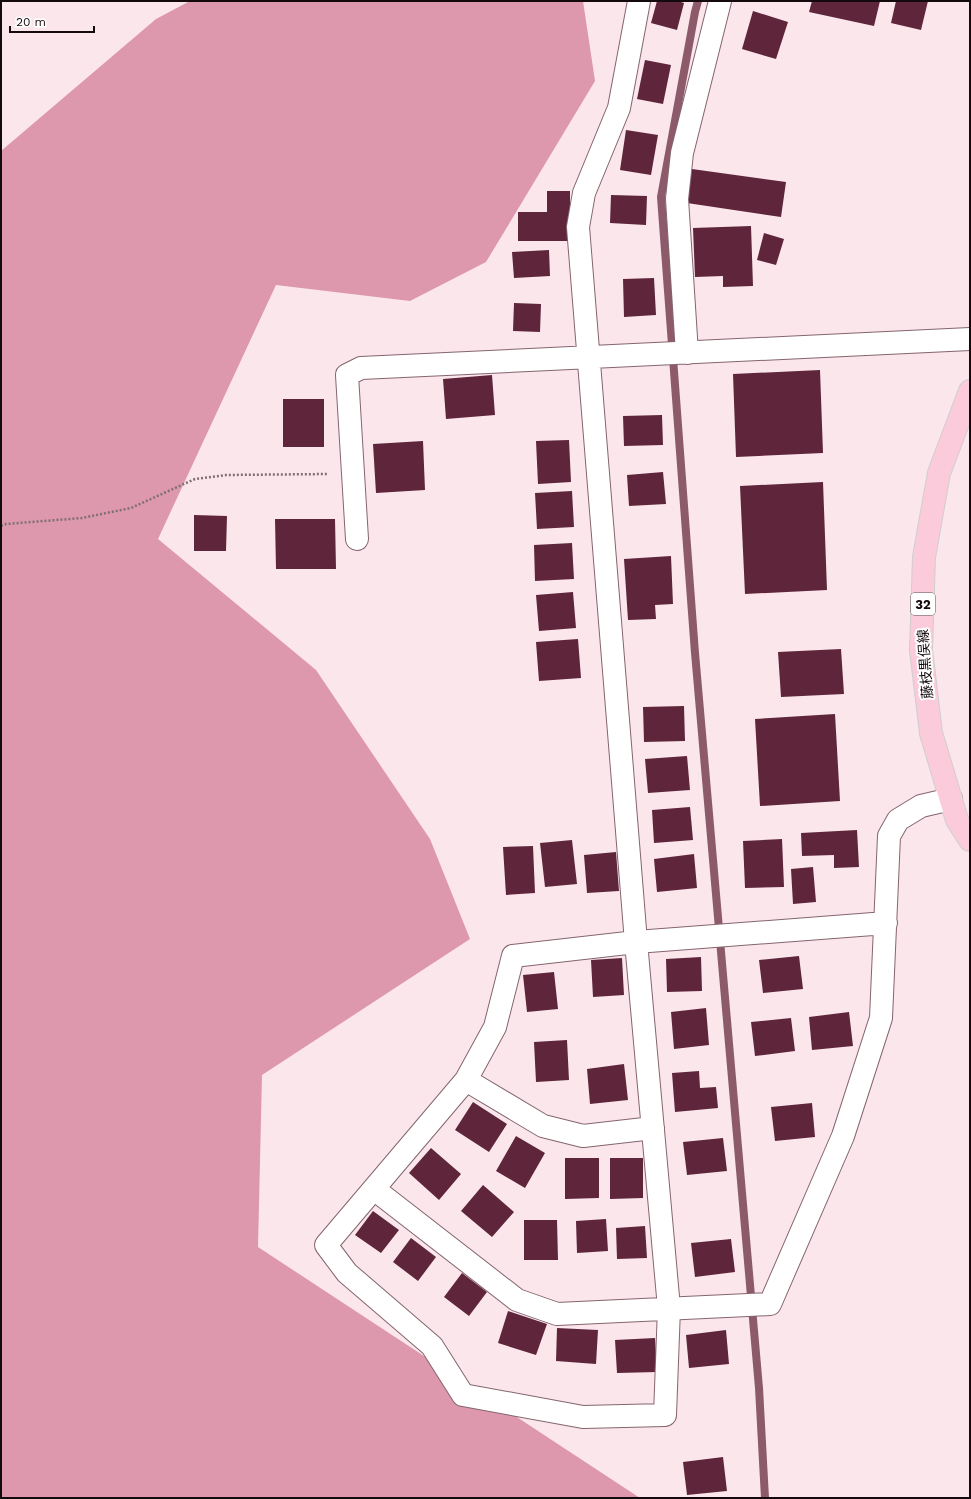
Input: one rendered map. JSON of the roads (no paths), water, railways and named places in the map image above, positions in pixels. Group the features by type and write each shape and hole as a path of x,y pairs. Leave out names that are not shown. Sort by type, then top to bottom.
{"main road":[{"name":"藤枝黒俣線","path":"970,391 939,473 924,557 921,650 931,733 957,820 970,840"}],"street":[{"path":"639,1 619,108 584,193 578,227 636,942 669,1308 665,1415 583,1417 463,1395 432,1346 347,1273 326,1245 466,1080 495,1027 513,956 636,942 886,924"},
{"path":"687,353 677,199 682,153 720,1"},
{"path":"357,539 348,375 361,368 970,339"},
{"path":"374,1189 517,1300 557,1314 770,1304 843,1136 881,1018 889,836 898,820 921,806 951,799"},
{"path":"466,1080 543,1126 583,1136 653,1128"}],"waterway":[{"path":"698,1 661,197 695,653 759,1388 765,1498"}]}
